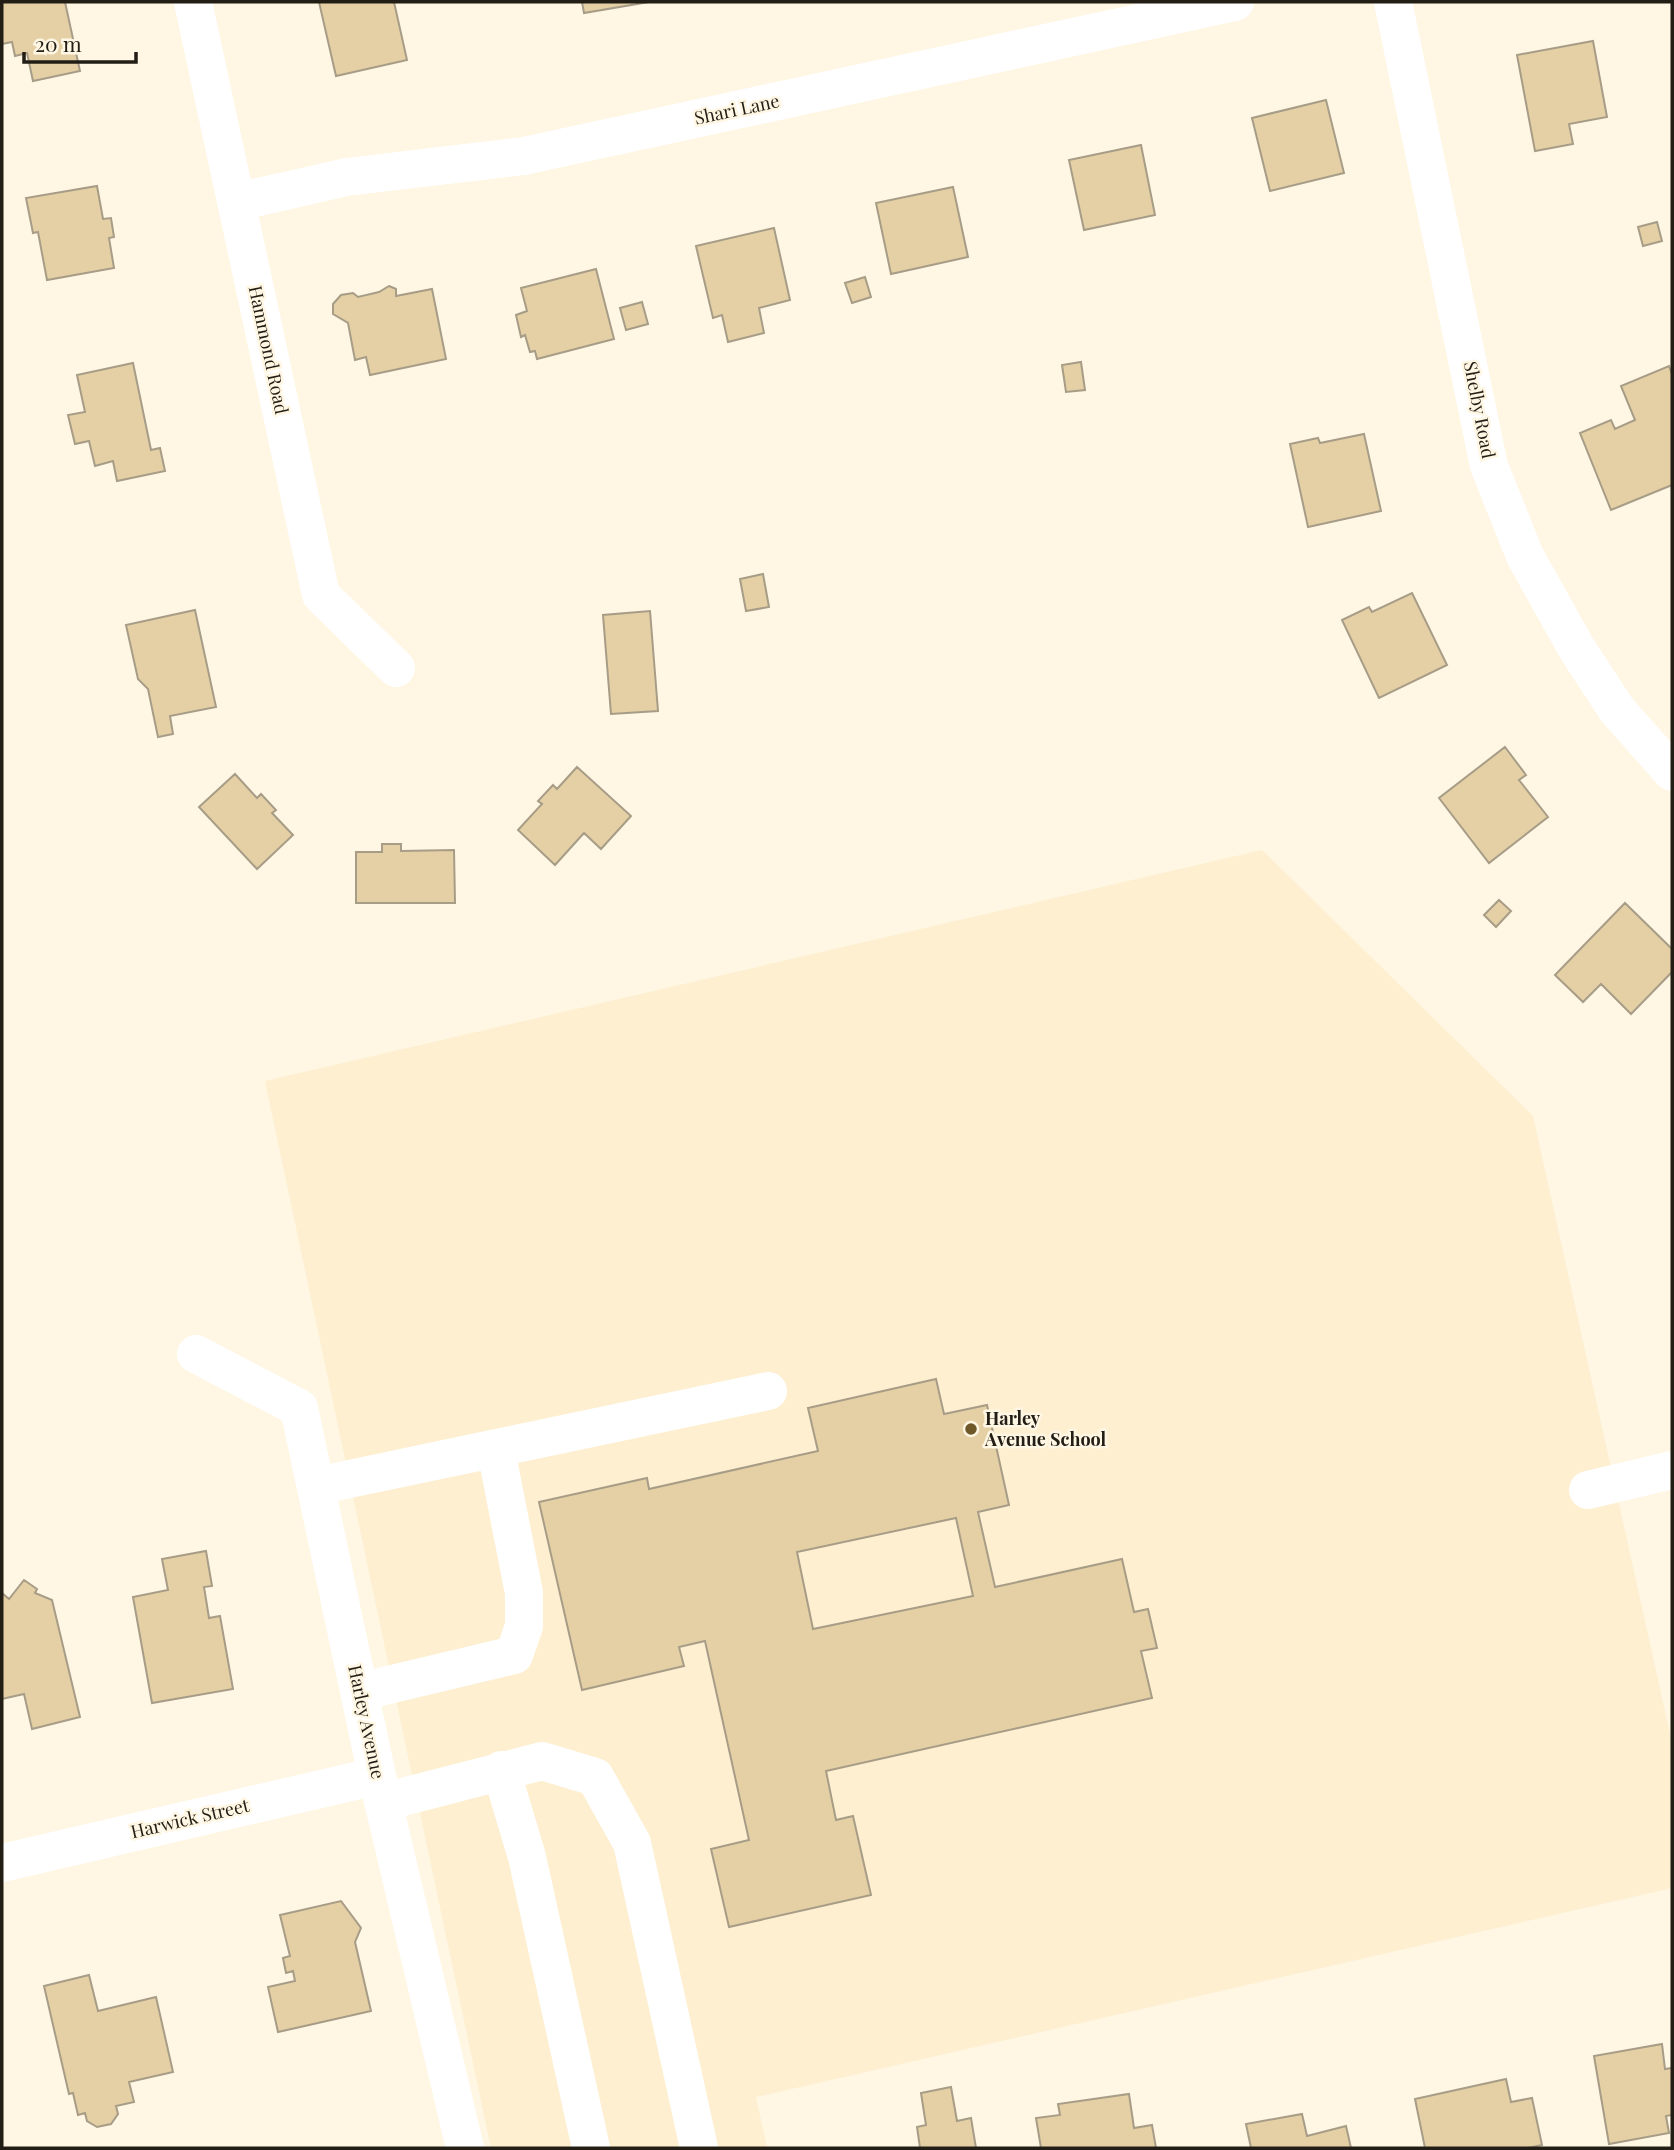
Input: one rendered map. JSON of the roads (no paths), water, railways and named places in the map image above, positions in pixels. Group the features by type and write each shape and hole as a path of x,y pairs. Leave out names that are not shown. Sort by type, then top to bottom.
{"street":[{"name":"Hammond Road","path":"193,2 321,595 396,668"},
{"name":"Shari Lane","path":"236,202 347,177 524,156 1236,2"},
{"name":"Shelby Road","path":"1394,2 1489,466 1525,556 1577,649 1617,710 1669,761"},
{"name":"Harley Avenue","path":"196,1354 299,1408 380,1789 464,2148"},
{"path":"316,1486 768,1391"},
{"path":"359,1692 514,1655 524,1626 524,1593 496,1450"},
{"path":"1588,1490 1672,1470"},
{"name":"Harwick Street","path":"2,1863 380,1789 541,1761 595,1777 632,1843 699,2148"},
{"path":"501,1770 527,1857 592,2148"}],"place":[{"name":"Harley Avenue School","path":"971,1429"}]}
